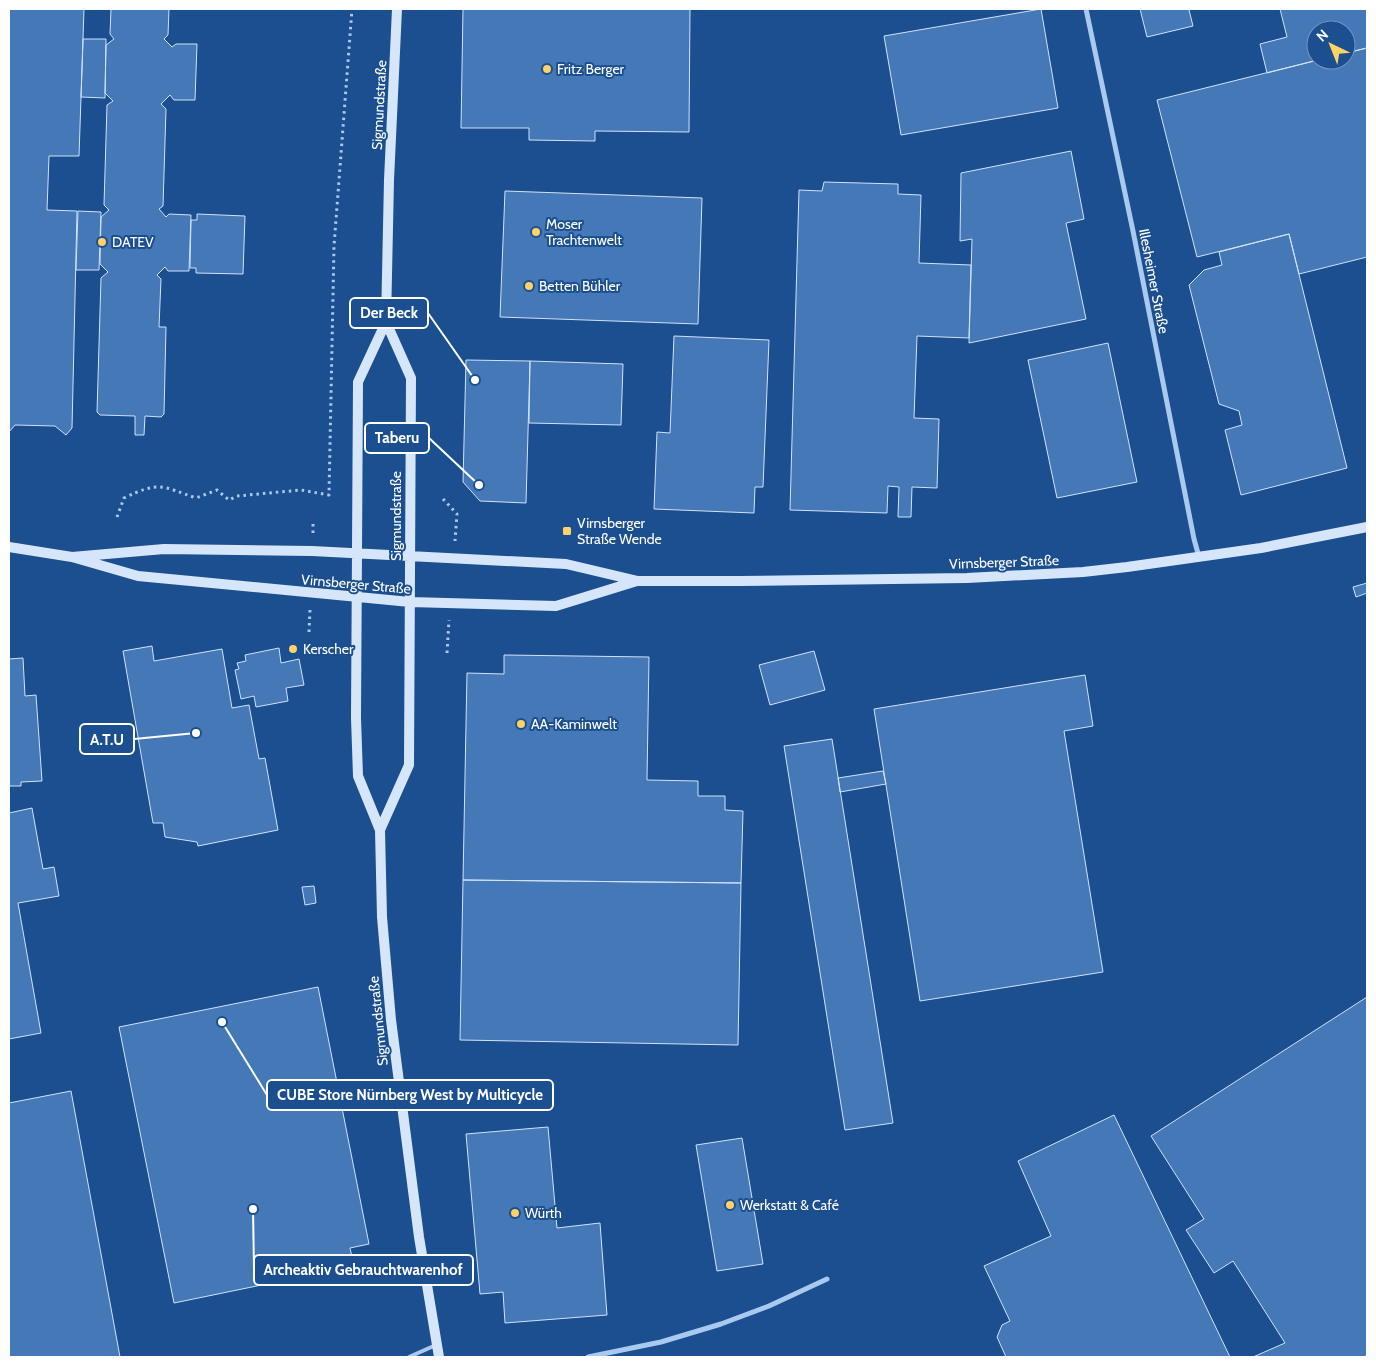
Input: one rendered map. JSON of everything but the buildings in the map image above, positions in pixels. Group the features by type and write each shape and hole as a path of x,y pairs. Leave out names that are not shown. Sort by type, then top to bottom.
{"main road":[{"name":"Sigmundstraße","path":"397,9 389,180 386,322 358,382 356,598 358,776 380,830 382,917 391,1020 419,1237 439,1357"},
{"name":"Sigmundstraße","path":"380,830 409,765 411,378 386,322"},
{"name":"Virnsberger Straße","path":"72,557 164,549 285,550 357,553 566,564 638,581 1010,577 1083,572 1200,557 1261,548 1367,527"},
{"name":"Virnsberger Straße","path":"9,547 72,557 138,576 410,602 556,606 638,581"}],"street":[{"name":"Illesheimer Straße","path":"1086,9 1135,240 1194,539 1200,557"},
{"path":"588,1357 662,1342 721,1324 769,1306 827,1280"}],"lane":[{"path":"409,1357 436,1345"}],"path":[{"path":"117,517 124,498 143,489 160,486 196,498 217,490 229,500 237,496 302,490 329,495 334,246 352,9"}],"place":[{"name":"Fritz Berger","path":"547,69"},
{"name":"Moser Trachtenwelt","path":"536,232"},
{"name":"DATEV","path":"102,242"},
{"name":"Betten Bühler","path":"529,286"},
{"name":"Der Beck","path":"475,380"},
{"name":"Taberu","path":"479,485"},
{"name":"Virnsberger Straße Wende","path":"567,531"},
{"name":"Kerscher","path":"293,649"},
{"name":"AA-Kaminwelt","path":"521,724"},
{"name":"A.T.U","path":"196,733"},
{"name":"CUBE Store Nürnberg West by Multicycle","path":"222,1022"},
{"name":"Werkstatt & Café","path":"730,1205"},
{"name":"Archeaktiv Gebrauchtwarenhof","path":"253,1209"},
{"name":"Würth","path":"515,1213"}]}
